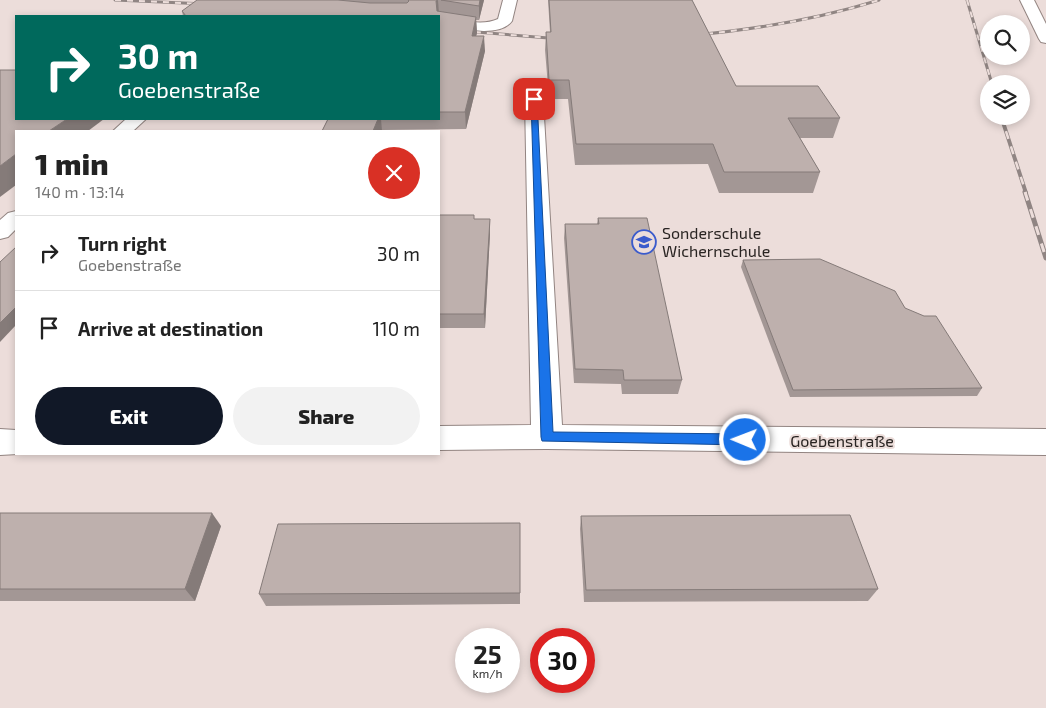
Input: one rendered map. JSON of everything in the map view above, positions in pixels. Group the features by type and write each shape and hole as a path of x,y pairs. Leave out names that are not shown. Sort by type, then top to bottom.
{"street":[{"path":"440,20 484,26 501,24 506,21 510,0"},
{"path":"1027,0 1046,39"},
{"path":"534,99 547,437"},
{"path":"123,130 136,120"},
{"path":"0,232 15,219"},
{"name":"Goebenstraße","path":"440,438 547,437 1046,442"},
{"path":"0,442 15,442"}],"building":[{"path":"197,0 338,0 370,3 407,3 408,0 438,0 436,1 437,11 476,17 472,36 484,36 465,112 440,112 440,15 185,15 182,11"},
{"path":"441,0 480,0 479,6"},
{"path":"549,0 692,0 736,86 818,86 840,118 788,118 820,172 724,172 713,144 576,144 569,80 549,80 546,32 551,32"},
{"path":"0,70 15,70 15,120 66,120 50,130 15,130 15,155 0,166"},
{"path":"328,120 378,120 373,130 322,130"},
{"path":"440,215 474,215 474,219 490,219 484,314 440,314"},
{"path":"598,218 647,218 682,380 624,380 623,370 575,369 565,224 599,224"},
{"path":"15,248 15,308 0,323 0,262"},
{"path":"820,259 895,291 905,308 924,316 936,316 982,388 793,390 743,260"},
{"path":"0,513 212,513 185,589 0,589"},
{"path":"850,515 878,589 586,590 581,516"},
{"path":"520,523 520,593 259,594 278,524"}],"railway":[{"path":"115,0 206,4"},
{"path":"695,35 742,30 788,22 834,13 879,0"},
{"path":"967,0 989,75"},
{"path":"440,29 561,39"},
{"path":"1004,125 1026,193"},
{"path":"1025,192 1046,258"}],"place":[{"name":"Sonderschule Wichernschule","path":"644,242"}],"route":[{"path":"534,99 547,437 745,440"}]}
